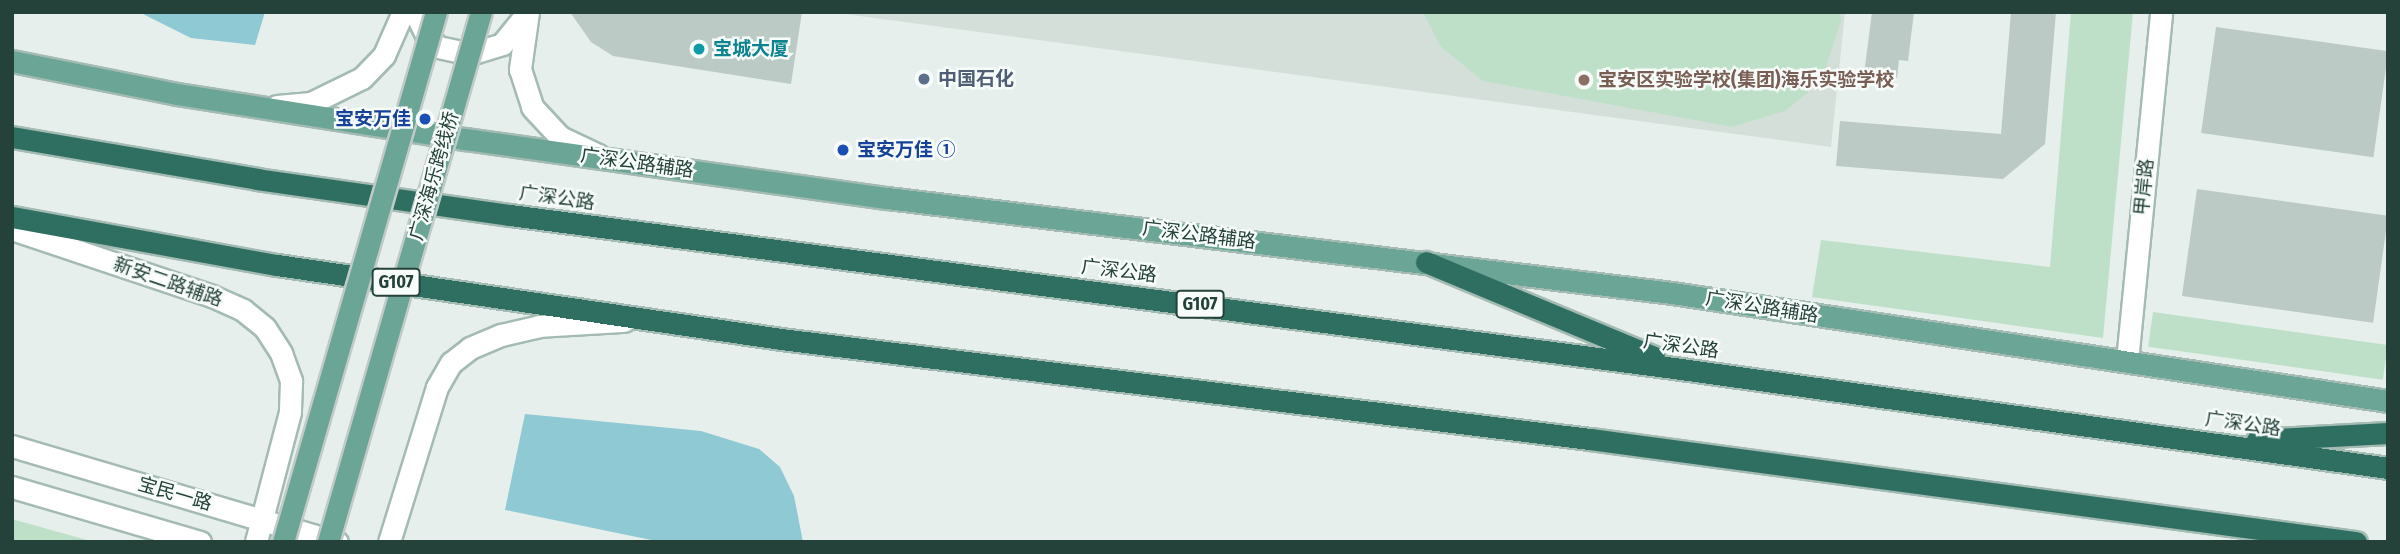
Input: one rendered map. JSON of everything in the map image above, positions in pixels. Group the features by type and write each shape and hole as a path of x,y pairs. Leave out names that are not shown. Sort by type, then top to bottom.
{"highway":[{"name":"广深公路","path":"12,137 257,179 510,215 1681,369 2388,468"},
{"name":"G107","path":"12,217 277,265 650,319 2356,542"},
{"path":"1426,262 1681,369"},
{"path":"2207,442 2388,433"}],"main road":[{"path":"260,107 311,103 362,78 384,55 403,12"},
{"path":"415,12 426,35 438,47 470,54 502,44 528,12"},
{"path":"283,542 436,12"},
{"name":"广深海乐跨线桥","path":"328,542 481,12"},
{"path":"528,12 520,69 532,107 560,136 603,158"},
{"name":"甲岸路","path":"2127,361 2161,12"},
{"name":"广深公路辅路","path":"12,61 260,107 603,158 887,198 1426,262 2127,361 2388,401"},
{"name":"新安二路辅路","path":"12,229 212,296 243,310 265,328 281,353 291,381 290,412 256,542"},
{"path":"388,542 437,387 451,363 470,348 501,335 539,327 650,319"},
{"name":"宝民一路","path":"12,446 337,542"},
{"name":"宝民一路","path":"12,487 200,542"}],"shaded area":[{"name":"宝安区实验学校(集团)海乐实验学校","path":"830,12 1845,12 1831,147"}],"green space":[{"path":"1423,12 1840,12 1841,21 1824,73 1806,94 1785,111 1732,127 1483,81 1441,47"},
{"path":"2071,12 2133,12 2103,338 1812,297 1821,240 2050,267"},
{"path":"2153,312 2388,345 2383,380 2148,347"},
{"path":"12,519 94,542 12,542"}],"water":[{"path":"139,12 265,12 255,45 191,38"},
{"path":"525,414 701,431 759,449 780,467 794,496 803,542 661,542 505,510"}],"building":[{"name":"宝城大厦","path":"570,12 802,12 791,84 613,56 591,42"},
{"path":"1872,12 1914,12 1908,61 1899,60 1897,78 1864,74"},
{"path":"2011,12 2056,12 2045,144 2003,179 1836,166 1840,121 2001,134"},
{"path":"2216,27 2388,51 2373,157 2201,133"},
{"path":"2197,189 2388,216 2373,323 2182,296"}],"place":[{"name":"宝城大厦","path":"699,49"},
{"name":"中国石化","path":"924,79"},
{"name":"宝安区实验学校(集团)海乐实验学校","path":"1584,80"},
{"name":"宝安万佳","path":"425,119"},
{"name":"宝安万佳 ①","path":"843,150"}]}
